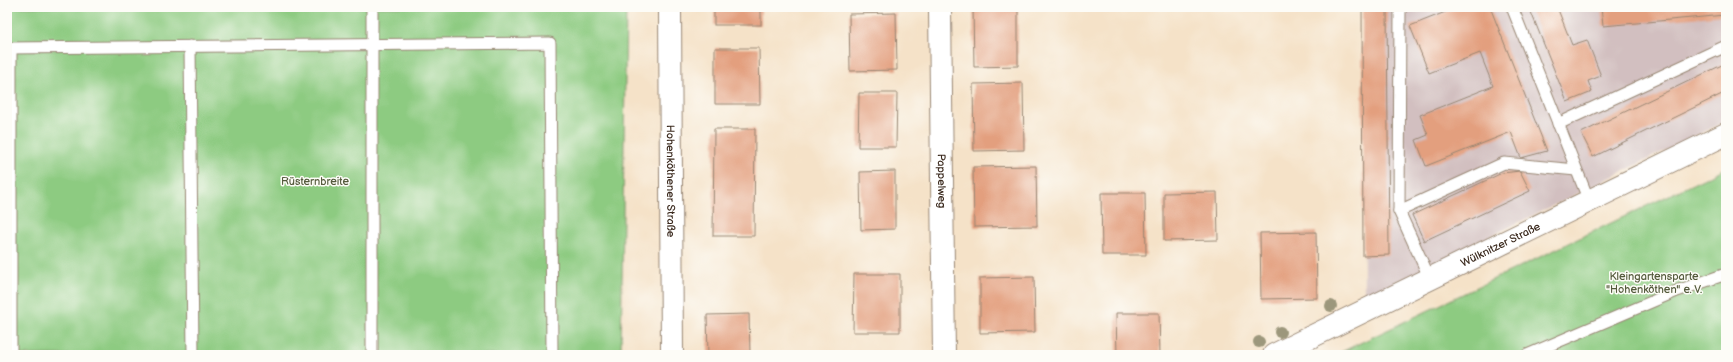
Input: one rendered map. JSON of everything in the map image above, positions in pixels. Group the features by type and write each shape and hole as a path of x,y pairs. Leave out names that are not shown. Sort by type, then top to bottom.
{"street":[{"name":"Hohenköthener Straße","path":"670,7 672,355"},
{"name":"Pappelweg","path":"940,7 944,355"},
{"name":"Wülknitzer Straße","path":"1274,355 1726,134"}],"lane":[{"path":"372,7 372,355"},
{"path":"1400,7 1399,211 1430,279"},
{"path":"1512,7 1588,201"},
{"path":"11,355 9,48 550,43 552,355"},
{"path":"190,46 193,355"},
{"path":"1558,124 1726,46"},
{"path":"1399,211 1504,163 1576,170"},
{"path":"1526,355 1677,291 1726,274"}],"shaded area":[{"path":"1362,7 1726,7 1726,121 1364,298"}],"green space":[{"name":"Rüsternbreite","path":"7,7 626,7 621,355 7,355"},
{"name":"Kleingartensparte \"Hohenköthen\" e. V.","path":"1726,168 1726,355 1335,355"}],"building":[{"path":"714,7 761,7 761,25 714,25"},
{"path":"973,7 1018,7 1018,66 974,67"},
{"path":"1362,7 1387,7 1389,255 1363,256"},
{"path":"1458,7 1490,7 1547,151 1521,158 1511,132 1426,166 1416,140 1428,135 1420,115 1493,86 1480,53 1429,73 1410,26"},
{"path":"1529,7 1557,7 1572,45 1587,40 1601,76 1588,81 1592,92 1567,102"},
{"path":"1601,7 1725,7 1725,15 1603,26"},
{"path":"896,13 897,70 850,71 849,14"},
{"path":"715,48 759,48 760,104 715,104"},
{"path":"1726,63 1726,92 1593,157 1581,133"},
{"path":"1023,83 1024,150 974,151 973,84"},
{"path":"859,93 897,93 896,147 858,147"},
{"path":"714,129 755,129 754,236 713,236"},
{"path":"1036,166 1037,226 974,227 973,167"},
{"path":"895,171 895,229 861,230 860,172"},
{"path":"1520,171 1530,191 1424,241 1412,215 1502,173"},
{"path":"1217,192 1218,240 1164,241 1164,193"},
{"path":"1101,193 1145,193 1146,255 1102,255"},
{"path":"1316,232 1317,298 1261,299 1260,233"},
{"path":"854,274 900,274 900,332 853,332"},
{"path":"1034,277 1035,332 980,333 980,278"},
{"path":"1116,313 1159,313 1160,355 1117,355"},
{"path":"749,314 750,355 708,355 707,315"}]}
